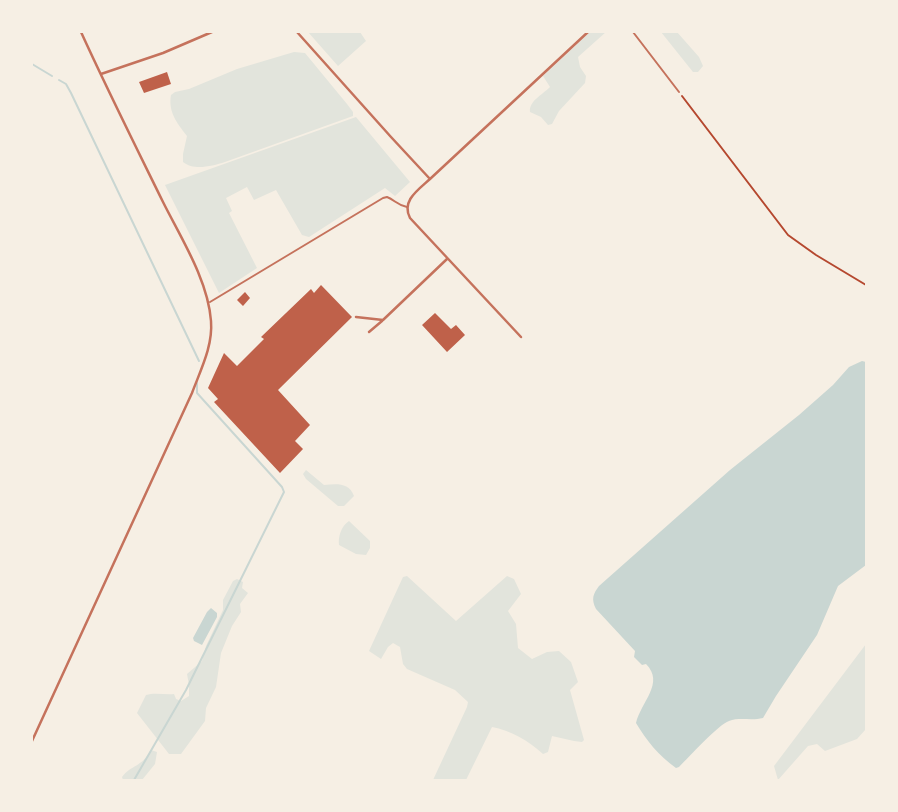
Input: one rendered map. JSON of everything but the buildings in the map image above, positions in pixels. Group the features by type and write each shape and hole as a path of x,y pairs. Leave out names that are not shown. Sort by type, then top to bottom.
{"street":[{"path":"32,740 204,362 211,334 209,303 198,274 81,32"},
{"path":"101,74 163,53 212,32"},
{"path":"297,32 430,179"},
{"path":"521,337 410,218 408,201 588,32"},
{"path":"369,332 448,258"},
{"path":"356,317 383,320"}],"lane":[{"path":"633,32 679,92"},
{"path":"209,303 383,198 387,197 395,204 407,207"}],"path":[{"path":"679,92 788,235 866,285"}],"shaded area":[{"path":"308,32 360,32 366,41 338,66"},
{"path":"590,32 606,32 578,57 586,76 585,83 559,111 552,124 548,125 541,117 530,112 534,101 550,87 543,76"},
{"path":"661,32 677,32 699,57 703,66 698,72 693,72"},
{"path":"294,52 305,53 347,104 353,116 220,164 198,167 183,162 187,136 172,112 171,95 237,69"},
{"path":"356,117 410,182 395,196 385,188 309,237 302,235 276,190 254,200 247,187 226,198 232,211 229,213 257,268 219,293 165,185"},
{"path":"866,362 866,565 838,586 817,635 763,718 724,723 676,768 653,747 636,723 653,685 651,671 646,664 642,665 634,657 635,651 596,609 594,594 599,586 730,470 799,415 849,367"},
{"path":"306,470 324,485 337,484 349,488 354,496 344,506 338,506 306,479 303,474"},
{"path":"349,521 370,541 366,555 356,554 339,545 341,532"},
{"path":"407,576 456,621 507,576 514,579 521,594 508,611 516,624 518,648 532,659 547,652 559,651 571,662 578,682 570,690 584,740 574,741 552,736 548,752 543,754 519,737 492,727 466,780 433,780 468,702 455,690 407,669 403,664 400,647 393,643 381,659 369,651 403,577"},
{"path":"237,579 243,582 242,588 248,593 240,604 241,612 221,653 216,687 206,708 205,721 181,754 169,754 137,713 146,695 174,694 176,699 181,701 189,696 187,674 202,661 223,610 223,600 233,581"},
{"path":"211,608 217,613 217,617 202,645 193,638"},
{"path":"866,644 866,729 857,739 825,751 817,744 808,746 778,780 774,766"},
{"path":"151,750 157,752 155,764 142,780 123,780 125,773 144,760"}],"waterway":[{"path":"32,64 52,76"},
{"path":"59,80 66,84 71,93 199,361"},
{"path":"134,780 186,690 284,492 197,393 197,383"}]}
